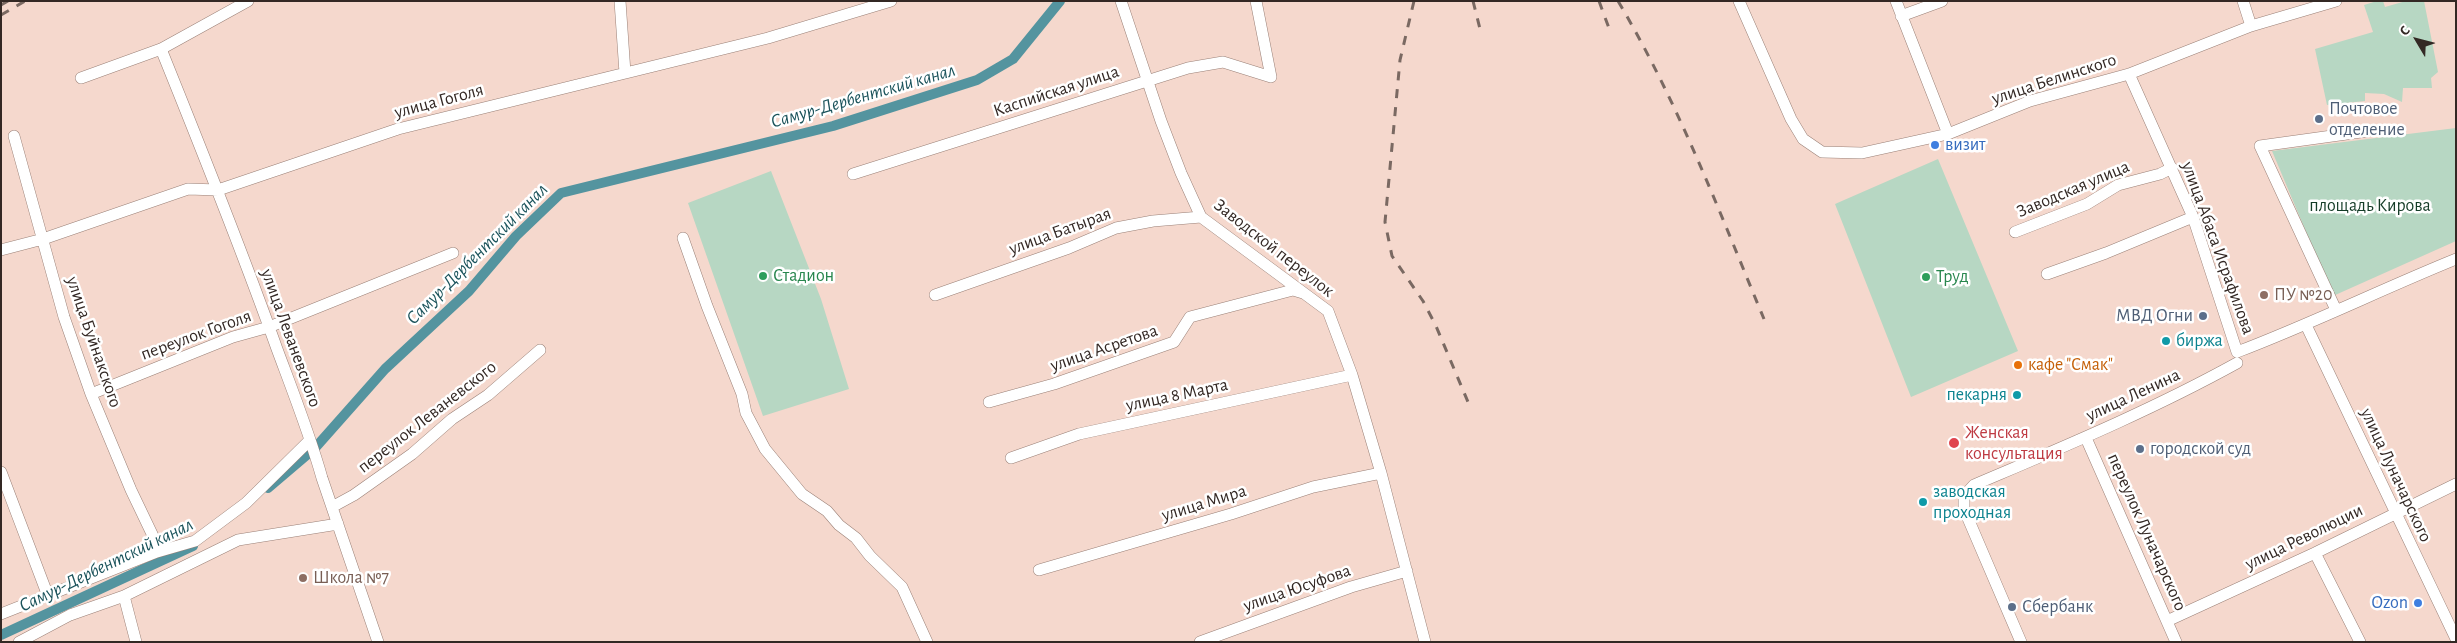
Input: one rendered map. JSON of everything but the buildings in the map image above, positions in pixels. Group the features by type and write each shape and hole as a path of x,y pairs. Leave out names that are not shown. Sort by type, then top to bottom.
{"street":[{"path":"81,78 161,49 248,1"},
{"path":"620,1 625,73"},
{"name":"улица Гоголя","path":"1,250 43,239 188,189 218,190 398,129 768,38 891,1"},
{"name":"Заводской переулок","path":"1121,1 1146,81 1181,173 1201,216 1328,311 1352,375 1381,473 1425,642"},
{"name":"Каспийская улица","path":"853,174 1188,68 1224,62 1271,77 1256,1"},
{"name":"улица Белинского","path":"1739,1 1791,119 1803,140 1822,152 1862,153 1948,134 2030,101 2129,74 2251,26 2336,1"},
{"path":"1896,1 1948,134"},
{"path":"1901,16 1942,1"},
{"path":"2243,1 2251,26"},
{"name":"улица Леваневского","path":"161,49 218,190 269,327 312,446 378,642"},
{"name":"улица Абаса Исрафилова","path":"2129,74 2193,217 2237,357"},
{"path":"2336,310 2260,146 2368,131"},
{"name":"улица Буйнакского","path":"14,136 64,317 91,394 153,536 157,552"},
{"name":"Заводская улица","path":"2015,232 2087,204 2118,185 2160,174 2172,168"},
{"name":"улица Батырая","path":"934,294 1068,248 1116,228 1153,221 1201,216"},
{"path":"2047,274 2106,253 2193,217"},
{"path":"683,238 707,306 742,394 746,413 765,449 802,494 827,511 839,525 856,538 870,556 902,587 927,642"},
{"name":"переулок Гоголя","path":"91,394 233,337 269,327 453,253"},
{"name":"улица Ленина","path":"2021,642 1964,509 1964,496 1974,485 2086,438 2178,395 2237,357 2306,326 2336,310 2456,259"},
{"name":"улица Асретова","path":"989,402 1054,384 1174,342 1190,317 1293,290 1304,293"},
{"name":"улица Луначарского","path":"2306,326 2456,639"},
{"name":"переулок Леваневского","path":"332,507 354,495 412,454 452,419 488,395 540,350"},
{"name":"улица 8 Марта","path":"1012,458 1079,434 1352,375"},
{"name":"переулок Луначарского","path":"2086,438 2176,642"},
{"path":"1,614 157,552 195,541 246,503 312,446"},
{"path":"1,472 48,596"},
{"name":"улица Мира","path":"1039,570 1231,514 1313,487 1381,473"},
{"name":"улица Революции","path":"2167,621 2315,553 2456,484"},
{"path":"19,642 70,615 124,596 238,540 338,524"},
{"path":"2315,553 2360,642"},
{"name":"улица Юсуфова","path":"1200,642 1351,587 1407,571"},
{"path":"124,596 136,642"}],"green space":[{"path":"2383,1 2385,7 2406,1 2424,1 2438,72 2431,78 2432,88 2403,88 2402,102 2384,94 2365,93 2365,101 2327,105 2315,49 2373,32 2364,5"},
{"name":"площадь Кирова","path":"2456,128 2456,241 2333,296 2272,151"},
{"name":"Труд","path":"1938,159 2018,351 1911,397 1835,204"},
{"name":"Стадион","path":"771,171 821,299 849,389 763,416 688,203"}],"waterway":[{"name":"Самур-Дербентский канал","path":"268,488 315,448 385,369 469,291 516,236 561,193 833,126 977,80 1013,59 1060,1"},
{"name":"Самур-Дербентский канал","path":"1,635 193,546"}],"railway":[{"path":"1,5 8,1"},
{"path":"1,15 25,1"},
{"path":"1414,1 1400,60 1385,222 1392,256 1423,301 1436,326 1468,402"},
{"path":"1473,1 1481,33"},
{"path":"1599,1 1610,31"},
{"path":"1618,1 1660,78 1697,157 1764,319"}],"place":[{"name":"Почтовое отделение","path":"2319,119"},
{"name":"визит","path":"1935,145"},
{"name":"Стадион","path":"763,276"},
{"name":"Труд","path":"1926,277"},
{"name":"ПУ №20","path":"2264,295"},
{"name":"МВД Огни","path":"2203,316"},
{"name":"биржа","path":"2166,341"},
{"name":"кафе \"Смак\"","path":"2018,365"},
{"name":"пекарня","path":"2017,395"},
{"name":"Женская консультация","path":"1954,443"},
{"name":"городской суд","path":"2140,449"},
{"name":"заводская проходная","path":"1923,502"},
{"name":"Школа №7","path":"303,578"},
{"name":"Ozon","path":"2418,603"},
{"name":"Сбербанк","path":"2012,607"}]}
